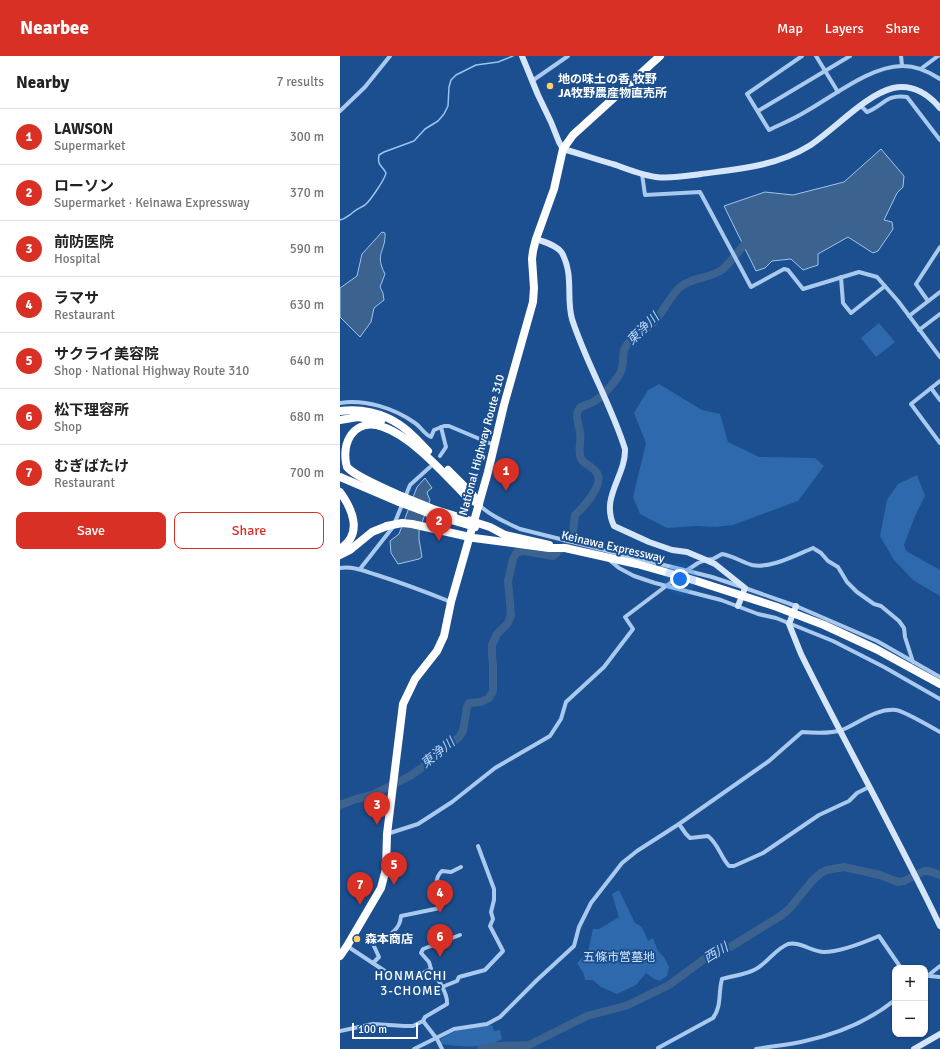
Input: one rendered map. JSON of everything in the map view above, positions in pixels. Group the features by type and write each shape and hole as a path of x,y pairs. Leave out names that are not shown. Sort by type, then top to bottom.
{"highway":[{"name":"National Highway Route 310","path":"340,956 381,888 386,869 387,834 403,704 415,679 438,651 444,636 451,602 488,472 504,404 533,302 534,288 532,259 536,239 554,189 564,149 573,135 660,56"},
{"path":"340,411 357,410 372,413 400,425 472,494 479,504"},
{"path":"340,417 372,413"},
{"path":"340,420 358,417 384,421 398,430 469,499 479,504"},
{"path":"400,499 351,471 342,460 340,452 341,441 348,431 353,428 363,425 371,425 388,429 419,450"},
{"path":"340,477 400,499"},
{"path":"340,492 348,504 354,519 354,528 349,541 340,549"},
{"name":"Keinawa Expressway","path":"400,499 490,527 505,535 637,564 675,574 777,606 876,649 940,684"},
{"path":"340,555 350,550 372,532 387,526 402,523 474,538 549,548 565,548"}],"street":[{"path":"340,112 365,87 390,56"},
{"path":"522,56 538,95 552,122 559,142 564,149 642,174 670,178 717,172 771,162 793,155 809,146 874,96 886,90 902,87 920,91 927,95 940,108"},
{"path":"532,81 568,56"},
{"path":"802,56 747,94 769,130 803,114 838,92 878,70 902,66 922,68 940,78"},
{"path":"816,56 838,92"},
{"path":"758,111 850,56"},
{"path":"901,56 902,66"},
{"path":"922,68 938,56"},
{"path":"861,106 867,112 886,99 899,96 907,97 940,140"},
{"path":"642,174 645,195 700,192 751,287 784,269 788,270 803,289 859,272 877,277 940,357"},
{"path":"536,239 556,247 563,254 567,264 570,280 572,317 606,398 625,449 625,457 616,481 609,511 610,519 614,526 649,542 672,550 687,552 715,564 745,588"},
{"path":"928,301 916,284 940,247"},
{"path":"841,277 843,303 851,313 885,286"},
{"path":"909,316 940,292"},
{"path":"919,330 940,314"},
{"path":"940,381 911,404 940,443"},
{"path":"931,388 940,400"},
{"path":"340,403 356,402 394,411 416,424 431,437 434,430 449,426 494,445"},
{"path":"440,456 446,447 441,427"},
{"path":"360,569 393,527 410,485 430,468"},
{"path":"479,504 485,510 502,521 520,529 686,571 745,588 796,606 877,641 940,677"},
{"path":"387,834 418,824 452,802 495,768 550,736 561,719 566,702 604,667 632,629 625,617 686,571 706,560 713,559 722,554 730,555 751,565 770,565 813,548 821,553 828,561 838,567 847,582 858,592 874,604 880,606 899,621 904,628 905,637 913,662"},
{"path":"602,550 612,562 627,573 655,583 715,598 776,618 833,641 884,667 940,699"},
{"path":"340,568 347,567 360,569 395,580 451,602"},
{"path":"738,606 745,588"},
{"path":"796,606 789,624 810,671 912,868 940,926"},
{"path":"414,1049 454,1029 488,1024 500,1017 574,946 579,928 591,903 622,863 637,850 679,824 769,761 802,732 819,733 840,730 875,714 897,710 940,732"},
{"path":"679,824 690,838 708,836 719,847 725,861 729,866 734,866 763,853 819,815 848,800 869,786"},
{"path":"442,987 457,981 459,977 485,970 503,951 490,926 493,919 491,912 494,900 494,890 478,846"},
{"path":"373,963 379,957 373,944 395,932 400,923 401,916 440,908 436,882 438,874 442,871 451,872 461,867"},
{"path":"340,1031 373,1024 413,1026 423,1021 425,1017 447,1004 448,1000 442,987 431,969 429,962 421,953 423,949 460,935"},
{"path":"659,1049 658,1048 713,1018 719,1005 720,985 722,979 754,970 788,944 795,943 812,950 823,952 833,951 879,936 899,965"},
{"path":"347,946 398,979 404,980 431,969"},
{"path":"929,976 940,966"},
{"path":"929,976 940,977"},
{"path":"756,1049 805,1041 827,1034 868,1018 894,1001"},
{"path":"423,1021 437,1038 442,1049"},
{"path":"914,1049 940,1034"}],"green space":[{"path":"879,323 895,342 876,357 861,338"},
{"path":"659,384 702,410 720,414 728,442 759,457 815,458 824,466 798,501 733,525 716,527 696,526 667,528 640,514 633,497 646,443 634,413 648,390"},
{"path":"917,475 925,496 915,516 904,545 906,551 940,570 940,596 913,580 894,560 880,536 887,500 898,484"},
{"name":"五條市営墓地","path":"619,890 635,923 642,927 648,941 653,938 658,951 664,957 669,967 667,976 660,981 654,979 646,973 636,985 617,994 601,987 593,980 585,980 584,974 577,963 588,952 593,929 599,929 619,917 612,894"},
{"path":"492,1025 494,1031 500,1030 502,1039 488,1044 480,1046 450,1045 442,1044 440,1039 455,1031"}],"shaded area":[{"path":"881,149 904,176 903,187 897,193 884,220 892,222 893,229 878,251 873,253 848,237 818,254 818,265 803,270 791,259 772,261 765,268 756,271 724,206 765,192 793,195 844,182"},
{"path":"382,232 385,233 385,239 380,261 385,274 380,287 384,300 374,308 371,322 360,337 340,317 340,288 357,276 362,254"},
{"path":"425,478 432,488 427,493 430,500 419,531 422,557 398,564 391,553 390,541 399,534 417,487"}],"waterway":[{"path":"340,220 346,218 365,205 380,185 386,173 379,163 379,155 414,141 425,129 438,121 444,114 448,106 451,80 456,75 476,65 498,62 513,56"},
{"name":"東浄川","path":"340,805 372,795 410,776 430,762 459,737 463,731 469,703 481,702 489,698 493,691 492,645 497,634 508,623 511,615 508,581 513,559 516,553 525,551 553,556 559,551 571,539 575,515 592,496 598,484 597,473 583,461 580,456 580,435 577,416 579,409 582,406 598,399 611,386 619,375 623,366 624,350 628,343 652,324 679,288 684,284 713,275 723,269 750,237"},
{"name":"西川","path":"481,1049 496,1046 529,1045 587,1016 628,1005 669,985 703,960 732,946 782,915 790,908 812,881 827,870 844,867 880,875 898,882 904,881 924,871 929,871 940,875"}],"place":[{"name":"地の味土の香 牧野 JA牧野農産物直売所","path":"550,86"},
{"name":"LAWSON","path":"506,491"},
{"name":"ローソン","path":"439,541"},
{"name":"前防医院","path":"377,825"},
{"name":"サクライ美容院","path":"394,885"},
{"name":"むぎばたけ","path":"360,905"},
{"name":"ラマサ","path":"440,913"},
{"name":"森本商店","path":"357,939"},
{"name":"松下理容所","path":"440,957"}],"district":[{"name":"HONMACHI 3-CHOME","path":"411,984"}]}
